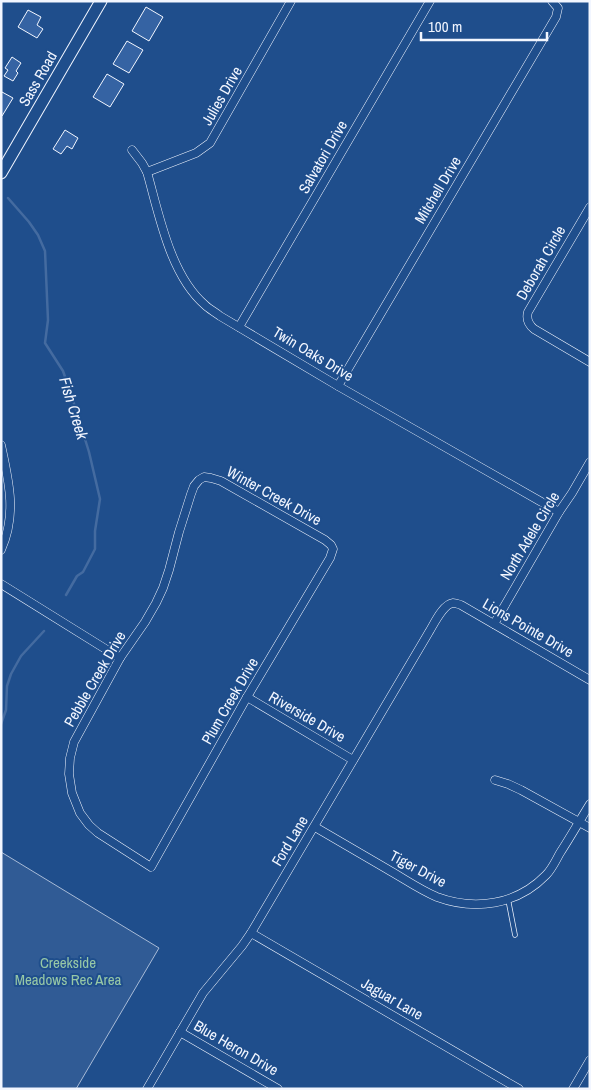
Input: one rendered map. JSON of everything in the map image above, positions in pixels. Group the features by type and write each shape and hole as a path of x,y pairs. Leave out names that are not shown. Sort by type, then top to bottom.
{"street":[{"name":"Sass Road","path":"1,172 101,1"},
{"name":"Julies Drive","path":"147,172 196,153 210,143 292,1"},
{"name":"Salvatori Drive","path":"240,327 430,1"},
{"name":"Mitchell Drive","path":"338,386 551,26 558,12 558,8 552,1"},
{"name":"Twin Oaks Drive","path":"132,150 147,172 167,240 181,275 204,304 338,386 559,512"},
{"name":"Deborah Circle","path":"590,207 527,316 530,326 534,330 590,362"},
{"path":"1,445 11,499 8,529 1,550"},
{"name":"North Adele Circle","path":"494,624 590,462"},
{"name":"Winter Creek Drive","path":"199,480 206,477 221,481 326,540 333,549"},
{"name":"Pebble Creek Drive","path":"151,867 98,833 80,813 72,793 69,774 70,758 74,742 120,658 145,622 163,588 187,505 194,486 199,480"},
{"name":"Plum Creek Drive","path":"151,867 247,697 330,558 333,549"},
{"path":"1,584 120,658"},
{"name":"Lions Pointe Drive","path":"452,603 459,604 590,680"},
{"name":"Ford Lane","path":"147,1089 203,993 251,933 429,632 445,608 452,603"},
{"name":"Riverside Drive","path":"247,697 353,760"},
{"path":"495,780 521,790 590,828"},
{"name":"Tiger Drive","path":"315,827 439,897 467,904 489,904 508,900 528,890 548,873 590,804"},
{"name":"Jaguar Lane","path":"251,933 519,1089"},
{"name":"Blue Heron Drive","path":"180,1032 278,1089"},
{"path":"573,1089 590,1060"}],"lane":[{"path":"508,900 515,935"}],"shaded area":[{"name":"Creekside Meadows Rec Area","path":"1,852 159,948 76,1089 1,1089"}],"building":[{"path":"146,7 163,17 149,41 132,31"},
{"path":"28,10 41,17 37,25 43,29 37,38 18,27"},
{"path":"127,41 143,50 129,73 113,64"},
{"path":"12,57 21,63 13,81 4,76 8,70 5,68"},
{"path":"107,74 124,84 110,107 93,97"},
{"path":"2,92 13,98 1,116 1,94"},
{"path":"65,130 78,138 72,149 67,146 61,154 53,149"}],"waterway":[{"name":"Fish Creek","path":"8,198 29,222 38,235 45,251 48,320 45,343 63,371 89,452 100,499 95,531 95,549 83,572 77,576 66,595"},
{"name":"Fish Creek","path":"1,724 6,710 7,686 11,674 21,656 44,631"}]}
